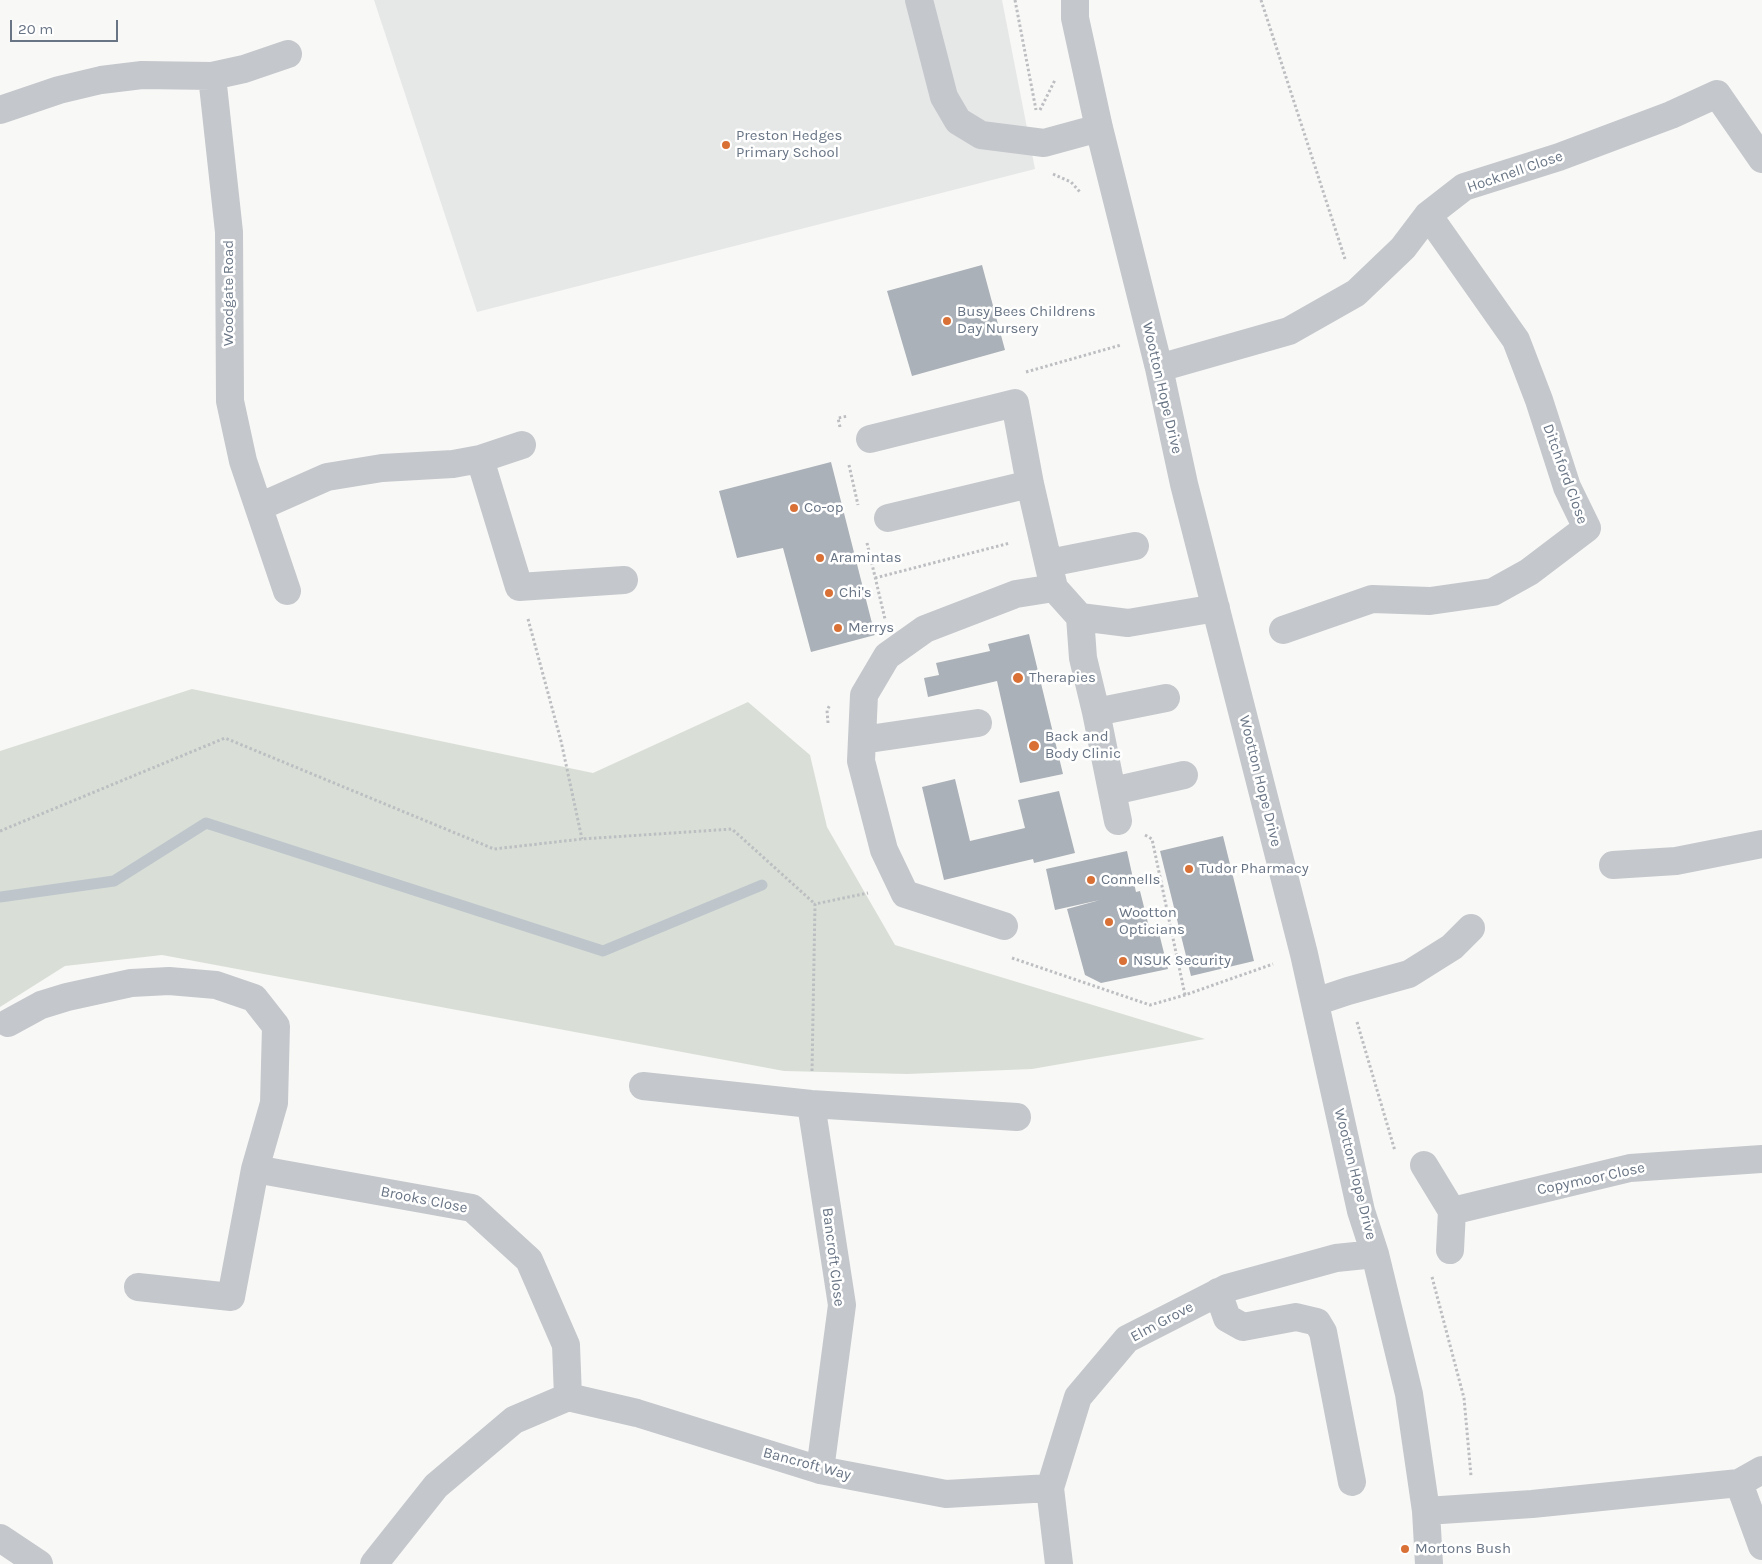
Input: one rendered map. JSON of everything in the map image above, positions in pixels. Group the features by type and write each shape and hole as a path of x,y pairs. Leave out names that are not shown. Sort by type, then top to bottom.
{"street":[{"path":"919,0 944,97 958,121 981,135 1044,143 1099,128"},
{"name":"Wootton Hope Drive","path":"1074,0 1075,18 1099,128 1159,368 1184,484 1316,1002 1361,1211 1375,1254 1409,1394 1426,1511 1429,1564"},
{"path":"1,105 101,80 142,75 212,76 244,69 288,54"},
{"name":"Woodgate Road","path":"212,76 229,232 230,401 243,460 287,591"},
{"name":"Hocknell Close","path":"1159,368 1289,331 1356,293 1403,248 1428,215 1464,187 1558,157 1671,115 1716,94 1762,159"},
{"name":"Ditchford Close","path":"1283,630 1372,599 1430,601 1493,592 1530,572 1587,528 1567,487 1539,400 1516,340 1428,215"},
{"path":"870,439 1015,403 1030,484 1051,576 1080,617 1083,658 1118,822"},
{"path":"259,507 327,477 382,468 453,464 480,459 522,445"},
{"path":"480,459 519,587 624,580"},
{"path":"888,518 1030,484"},
{"path":"1004,926 904,894 884,850 861,761 864,695 887,656 925,629 1016,594 1051,576 1135,546"},
{"path":"1080,617 1128,623 1216,608"},
{"path":"1096,712 1166,698"},
{"path":"862,740 978,723"},
{"path":"1112,791 1184,775"},
{"path":"1613,865 1676,861 1762,844"},
{"path":"1316,1002 1409,974 1452,947 1471,928"},
{"path":"8,1023 41,1005 67,997 131,983 169,981 216,985 254,998 276,1026 274,1103 255,1169 231,1296 138,1286"},
{"path":"644,1086 812,1104 1017,1117"},
{"name":"Bancroft Close","path":"812,1104 842,1305 820,1470"},
{"name":"Copymoor Close","path":"1452,1211 1630,1168 1762,1159"},
{"path":"1424,1165 1452,1211 1450,1250"},
{"name":"Brooks Close","path":"255,1169 472,1208 529,1260 566,1344 568,1397"},
{"name":"Elm Grove","path":"1059,1564 1050,1488 1078,1397 1128,1339 1227,1288 1336,1258 1375,1254"},
{"path":"1218,1292 1227,1318 1243,1327 1296,1317 1317,1322 1323,1332 1352,1482"},
{"path":"374,1564 436,1486 514,1420 568,1397"},
{"name":"Bancroft Way","path":"568,1397 637,1414 820,1470 946,1494 1050,1488"},
{"path":"1426,1511 1532,1504 1750,1476 1762,1546"},
{"path":"0,1538 39,1564"}],"path":[{"path":"1015,0 1037,115 1056,77"},
{"path":"1262,0 1356,293"},
{"path":"1044,143 1054,175 1071,182 1082,196"},
{"path":"1118,336 1120,346"},
{"path":"838,418 842,436"},
{"path":"848,463 859,509"},
{"path":"865,536 875,578"},
{"path":"519,587 561,741 582,839"},
{"path":"0,831 225,738 494,849 582,839 732,829 816,904 812,1104"},
{"path":"1118,822 1152,839 1185,995"},
{"path":"816,904 869,893"},
{"path":"1008,956 1150,1005 1185,995 1304,954"}],"shaded area":[{"name":"Preston Hedges Primary School","path":"374,0 1002,0 1035,169 477,312"},
{"path":"192,689 593,773 748,702 810,755 827,827 895,945 1205,1039 1032,1069 907,1074 784,1071 162,955 65,966 0,1007 0,751"}],"building":[{"name":"Busy Bees Childrens Day Nursery","path":"982,265 1005,350 912,376 887,291"},
{"path":"831,462 875,635 811,652 783,548 737,558 719,491"},
{"path":"1029,634 1063,774 1020,783 997,681 928,697 924,678 939,675 936,663 990,651 988,644"},
{"path":"955,779 970,841 1025,828 1018,800 1059,791 1075,853 1034,863 1033,859 944,880 922,787"},
{"path":"1223,836 1254,961 1191,976 1160,851"},
{"path":"1127,851 1136,892 1140,891 1151,935 1159,933 1168,969 1101,983 1085,975 1067,909 1100,900 1055,910 1046,869"}],"waterway":[{"path":"0,897 114,881 206,823 603,951 762,885"}],"place":[{"name":"Preston Hedges Primary School","path":"726,145"},
{"name":"Busy Bees Childrens Day Nursery","path":"947,321"},
{"name":"Co-op","path":"794,508"},
{"name":"Aramintas","path":"820,558"},
{"name":"Chi's","path":"829,593"},
{"name":"Merrys","path":"838,628"},
{"name":"Therapies","path":"1018,678"},
{"name":"Back and Body Clinic","path":"1034,746"},
{"name":"Tudor Pharmacy","path":"1189,869"},
{"name":"Connells","path":"1091,880"},
{"name":"Wootton Opticians","path":"1109,922"},
{"name":"NSUK Security","path":"1123,961"},
{"name":"Mortons Bush","path":"1405,1549"}]}
